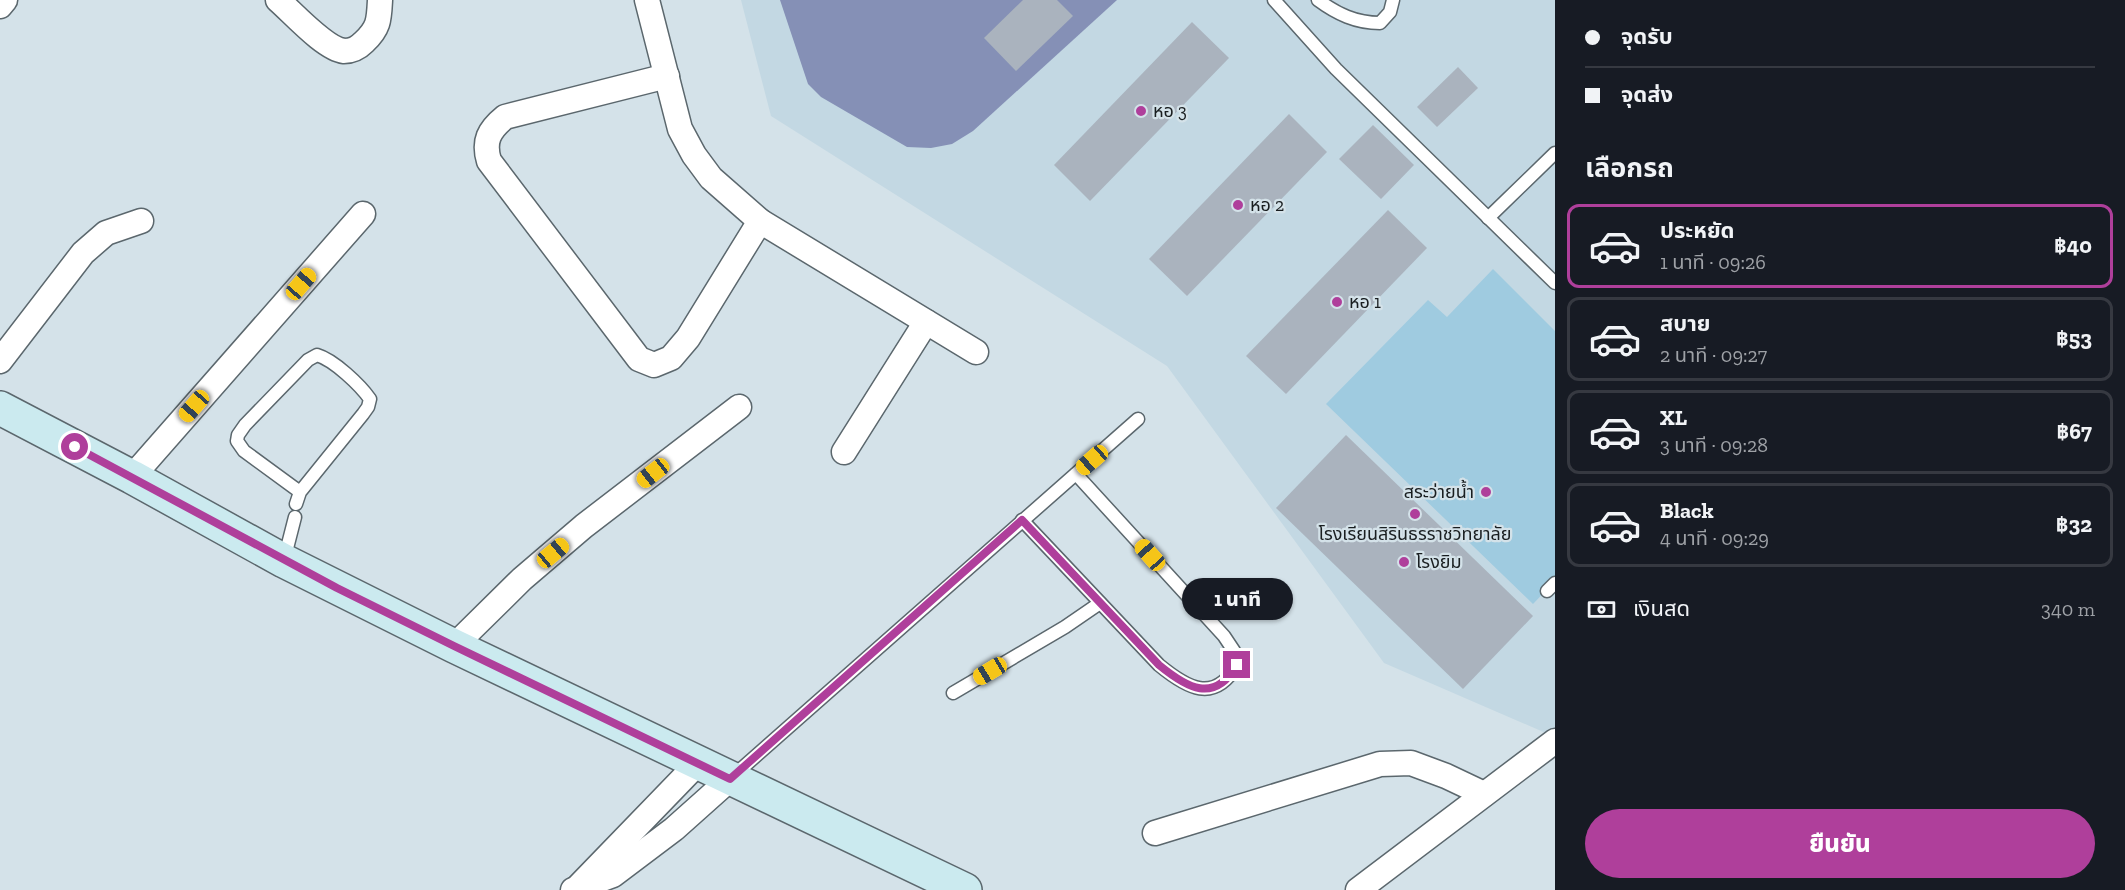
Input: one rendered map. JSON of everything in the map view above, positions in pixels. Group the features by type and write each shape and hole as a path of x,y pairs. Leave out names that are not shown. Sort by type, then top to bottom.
{"main road":[{"path":"0,408 132,477 284,561 454,646 965,890"}],"street":[{"path":"0,6 5,0"},
{"path":"278,0 328,44 343,51 357,49 375,32 380,0"},
{"path":"647,0 680,129 694,155 711,178 760,221 976,351"},
{"path":"667,76 506,117 488,135 485,149 489,161 639,359 654,365 671,358 688,338 760,221"},
{"path":"132,477 363,214"},
{"path":"0,361 84,253 106,234 141,221"},
{"path":"844,452 926,322"},
{"path":"454,646 522,579 584,526 739,407"},
{"path":"1358,890 1555,741"},
{"path":"613,875 698,763"},
{"path":"1155,833 1380,764 1411,763 1484,794"},
{"path":"575,889 613,875 674,829 730,779"}],"lane":[{"path":"1274,0 1335,69 1555,283"},
{"path":"1318,0 1336,13 1365,23 1380,23 1390,12 1393,0"},
{"path":"1488,218 1555,153"},
{"path":"317,355 326,357 370,399 363,414 298,498 244,451 237,441 245,425 308,360 317,355"},
{"path":"730,779 1138,418"},
{"path":"1022,520 1159,665 1175,679 1190,687 1206,689 1219,686 1229,679 1237,665 1234,651 1224,636 1076,474"},
{"path":"284,561 295,517"},
{"path":"953,693 1065,627 1100,603"}],"shaded area":[{"name":"โรงเรียนสิรินธรราชวิทยาลัย","path":"741,0 1555,0 1555,737 1384,663 1167,366 771,116"},
{"path":"780,0 1117,0 973,131 952,144 931,148 907,147 821,97 808,84"},
{"name":"สระว่ายน้ำ","path":"1493,269 1555,331 1555,581 1533,604 1326,404 1428,300 1447,317"}],"building":[{"path":"1023,0 1057,0 1073,16 1016,71 984,38"},
{"name":"หอ 3","path":"1192,22 1229,58 1090,201 1054,165"},
{"path":"1458,67 1478,88 1437,127 1417,107"},
{"name":"หอ 2","path":"1289,114 1327,152 1187,296 1149,259"},
{"path":"1373,125 1414,165 1381,199 1339,159"},
{"name":"หอ 1","path":"1388,210 1427,248 1286,394 1246,356"},
{"name":"โรงยิม","path":"1346,435 1533,616 1463,689 1276,508"}],"place":[{"name":"หอ 3","path":"1141,111"},
{"name":"หอ 2","path":"1238,205"},
{"name":"หอ 1","path":"1337,302"},
{"name":"สระว่ายน้ำ","path":"1486,492"},
{"name":"โรงเรียนสิรินธรราชวิทยาลัย","path":"1415,514"},
{"name":"โรงยิม","path":"1404,562"}],"route":[{"path":"75,447 337,588 730,779 1022,520 1159,665 1175,679 1190,687 1206,689 1219,686 1229,679 1237,665"}]}
